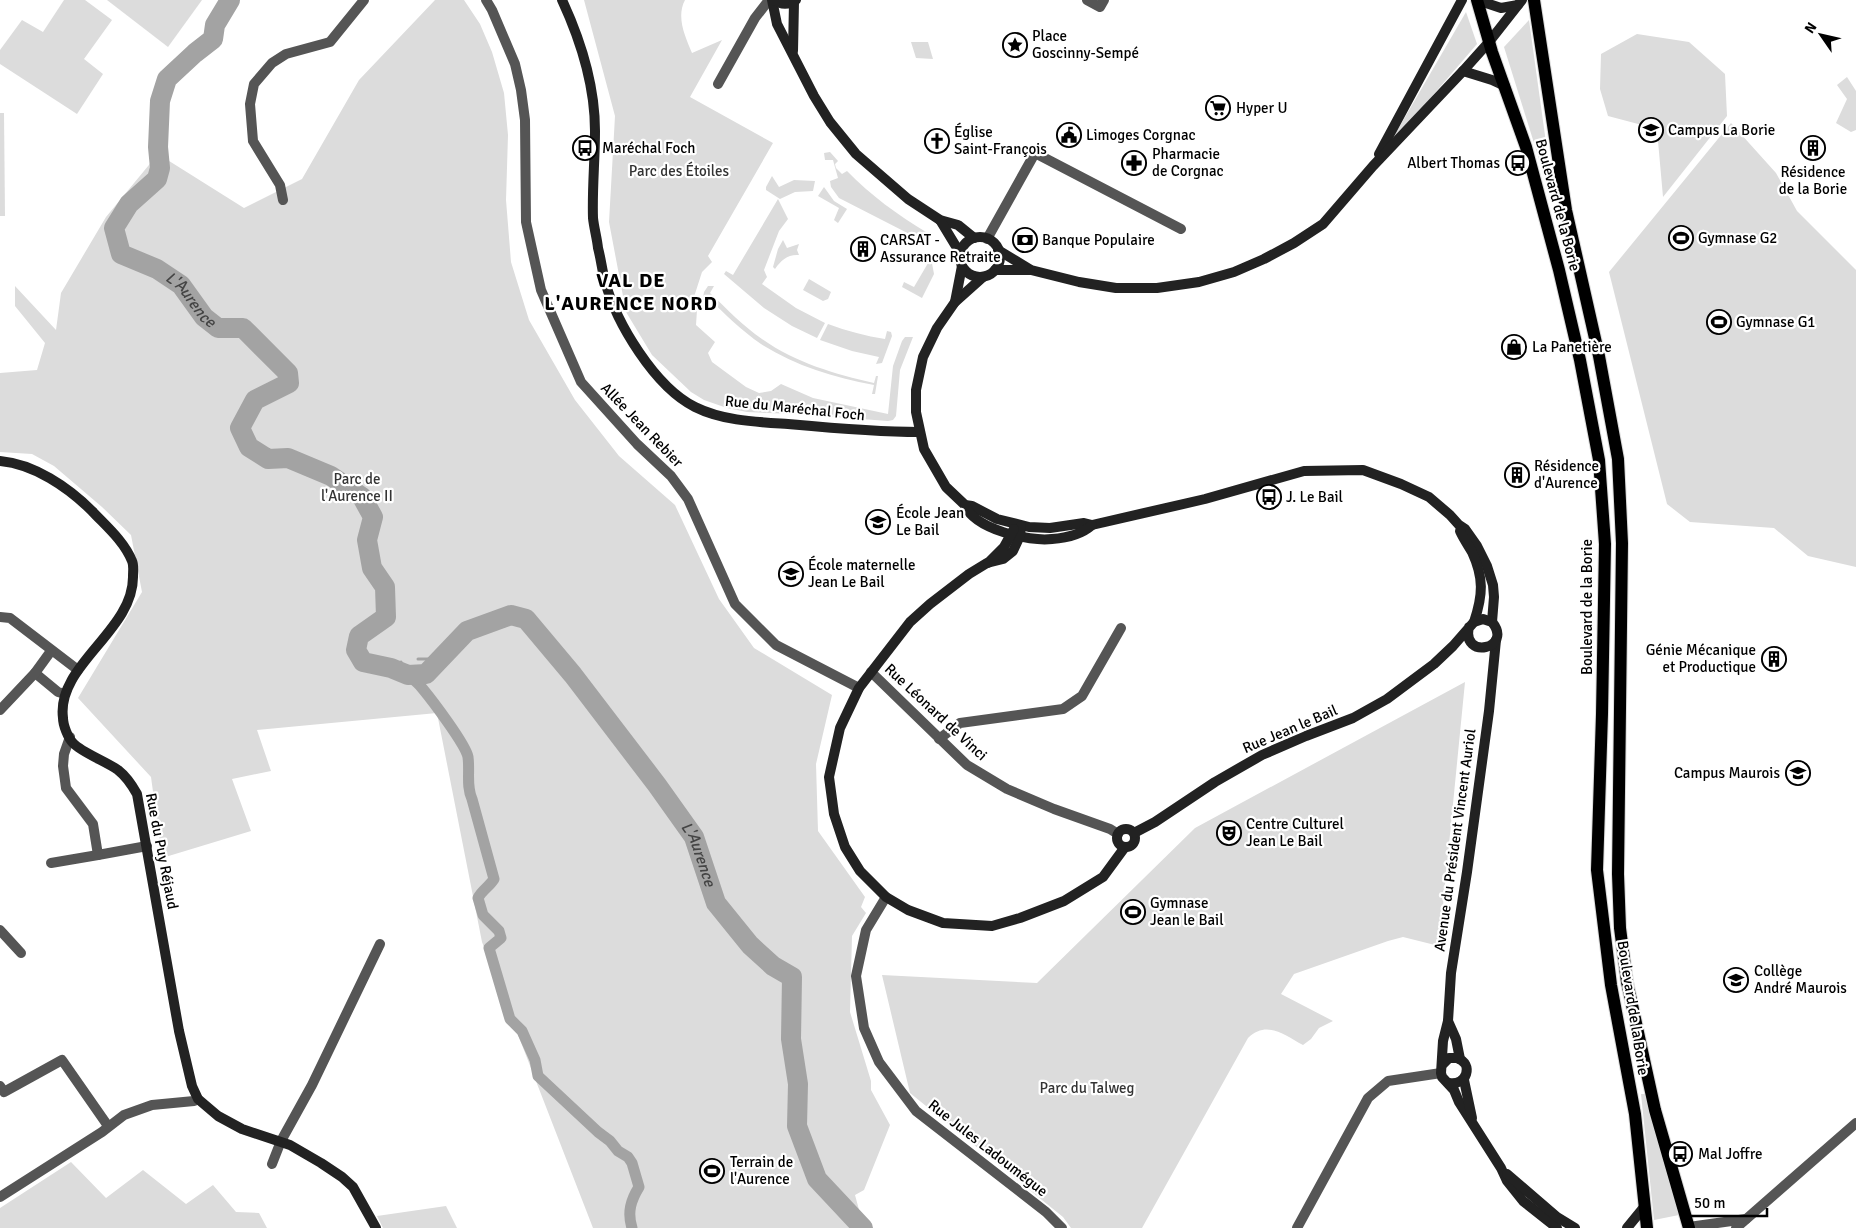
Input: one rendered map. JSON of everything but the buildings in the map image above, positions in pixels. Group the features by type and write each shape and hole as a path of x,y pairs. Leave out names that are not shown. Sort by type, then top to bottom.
{"main road":[{"name":"Boulevard de la Borie","path":"1477,0 1526,147 1559,270 1580,360 1599,460 1605,544 1597,870 1611,985 1634,1114 1647,1228"},
{"name":"Boulevard de la Borie","path":"1529,2 1566,210 1599,356 1618,459 1622,543 1618,874 1622,937 1627,982 1655,1110 1687,1228"}],"street":[{"path":"283,200 280,185 253,141 250,104 254,84 272,63 286,54 330,42 364,0"},
{"name":"Allée Jean Rebier","path":"486,0 515,64 522,90 525,120 526,222 541,290 581,382 637,444 671,476 688,499 735,604 776,645 860,688"},
{"name":"Rue du Maréchal Foch","path":"562,0 585,60 591,91 595,131 593,220 605,281 618,316 631,339 653,370 676,395 695,407 714,415 759,422 855,431 919,432"},
{"path":"772,0 786,4 795,1 794,54"},
{"path":"772,0 777,24 814,96 830,122 856,154 908,199 940,220 958,225 974,238 992,241 998,250 1031,270"},
{"path":"718,84 755,18 772,0"},
{"path":"1087,0 1100,7 1104,0"},
{"path":"1373,166 1462,0"},
{"path":"1477,0 1501,8 1529,2"},
{"path":"1018,531 996,530 980,521 968,511 966,505 946,487 924,449 919,432 916,412 916,390 923,358 937,328 955,302 983,277 995,270 1031,270 1070,280 1116,288 1157,288 1199,282 1234,272 1264,259 1294,243 1323,224 1373,166 1529,2"},
{"path":"1464,71 1505,86"},
{"path":"988,239 1035,153 1182,229"},
{"path":"940,220 960,253 962,266 955,302"},
{"path":"960,253 965,244 974,238"},
{"path":"995,270 999,260 998,250"},
{"path":"962,266 971,275 983,277"},
{"path":"0,462 16,463 41,474 80,499 116,535 133,562 133,589 122,613 118,621 78,670 65,694 62,706 63,721 70,737 64,754 63,766 66,788 93,824 98,855"},
{"path":"966,505 972,506 1038,540 1053,540 1085,532 1092,525 1204,499 1304,471 1363,470 1401,484 1436,502 1458,525 1465,529 1489,571 1493,585 1492,622 1497,632 1496,640 1490,647 1453,646"},
{"path":"1458,525 1460,533 1475,560 1482,585 1481,597 1468,635 1493,663"},
{"path":"996,530 998,554"},
{"path":"1018,531 998,554 930,604 910,622 860,688 840,728 829,778 834,814 845,847 860,871 886,897 908,910 943,923 992,926 1020,918 1064,901 1103,877 1125,847 1134,843 1134,833 1126,829 1121,830 1118,834 1118,842 1125,847"},
{"path":"987,563 1003,560 1013,551 1018,531"},
{"path":"0,617 10,618 78,670"},
{"path":"1471,625 1483,619 1492,622"},
{"name":"Rue Jean le Bail","path":"1134,833 1156,822 1222,777 1262,755 1353,718 1388,700 1434,664 1471,625"},
{"path":"940,739 960,722 1063,709 1082,696 1121,628"},
{"name":"Avenue du Président Vincent Auriol","path":"1442,1068 1443,1041 1448,1021 1450,973 1467,872 1489,711 1496,640"},
{"path":"0,710 35,673 51,651"},
{"name":"Rue Léonard de Vinci","path":"871,672 967,765 1007,789 1054,809 1110,829 1118,834"},
{"path":"35,673 58,692 65,694"},
{"name":"Rue du Puy Réjaud","path":"70,737 73,742 119,771 129,780 139,800 179,1031 192,1086 198,1099"},
{"path":"51,863 148,846"},
{"name":"Rue Jules Ladoumégue","path":"886,897 866,930 856,976 864,1028 878,1062 916,1111 1046,1212 1062,1228"},
{"path":"0,930 21,954"},
{"path":"272,1164 281,1141 312,1085 380,944"},
{"name":"Avenue du Président Vincent Auriol","path":"1448,1021 1456,1039 1460,1059"},
{"path":"1474,1126 1464,1080 1467,1070 1466,1065 1460,1059 1449,1058 1442,1068 1442,1077 1449,1083 1474,1126 1501,1168 1506,1181 1523,1202 1557,1228"},
{"path":"0,1086 4,1092 62,1060 108,1126"},
{"path":"1297,1228 1368,1098 1388,1081 1442,1068"},
{"path":"1449,1083 1457,1084 1464,1080"},
{"path":"0,1197 102,1132 124,1115 152,1105 198,1099 218,1116 242,1129 281,1141 321,1162 353,1187 374,1221 376,1228"},
{"path":"1736,1228 1856,1123"},
{"path":"1501,1168 1557,1217 1575,1228"},
{"path":"1627,1228 1645,1206"},
{"path":"1687,1228 1747,1218"}],"green space":[{"path":"64,0 85,0 112,20 84,59 103,74 77,114 0,64 0,50 22,20 43,32"},
{"path":"107,0 202,0 168,47"},
{"name":"Parc de l'Aurence II","path":"435,0 464,0 480,24 492,52 504,93 508,135 506,200 511,262 529,320 575,400 619,456 675,505 719,599 754,648 832,695 816,764 818,831 865,897 861,907 866,913 852,936 850,1012 871,1081 871,1090 890,1125 864,1190 855,1195 864,1228 593,1228 482,942 437,713 257,730 271,771 232,779 251,831 162,858 151,777 78,698 142,592 131,535 54,466 32,454 0,452 0,373 37,370 45,343 15,306 15,286 56,330 61,293 106,217 158,154 244,208 302,179 359,80"},
{"name":"Parc des Étoiles","path":"584,0 685,0 682,6 681,20 692,53 722,40 690,97 773,143 708,256 712,262 702,272 693,300 697,310 696,325 715,342 708,353 712,362 746,387 759,393 771,391 781,384 813,398 888,414 893,366 902,341 905,337 913,337 900,370 896,416 893,420 747,412 727,408 704,400 691,392 652,355 626,312 609,222 615,116"},
{"path":"1466,12 1477,44 1391,144 1390,143"},
{"path":"1529,20 1552,186 1548,188 1504,47"},
{"path":"1637,34 1689,42 1725,74 1727,116 1663,197 1658,141 1642,125 1608,116 1600,89 1601,54"},
{"path":"911,42 928,42 933,59 916,58"},
{"path":"1847,77 1856,91 1856,130 1851,132 1836,123 1847,99 1837,85"},
{"path":"0,113 4,113 5,216 0,216"},
{"path":"1731,123 1776,173 1797,211 1856,270 1856,567 1808,556 1774,528 1690,522 1667,504 1609,272"},
{"path":"830,152 838,161 835,164 836,168 842,174 847,171 885,204 926,232 927,236 923,241 839,198 831,187 830,181 838,178 833,160 825,160 824,153"},
{"path":"772,176 779,187 794,180 815,181 813,191 795,192 780,199 766,190"},
{"path":"824,187 834,201 847,209 838,223 834,220 839,208 818,196"},
{"path":"778,199 788,219 779,231 764,270 767,277 762,284 796,308 825,323 817,338 792,326 764,308 724,274 726,271 733,275"},
{"path":"783,240 787,248 799,244 797,250 799,255 785,258 775,269 773,267 778,249"},
{"path":"931,258 934,274 922,298 902,287 904,282 914,287"},
{"path":"809,279 831,292 828,299 823,301 803,290"},
{"path":"708,286 714,286 710,293 748,329 788,355 845,376 874,383 876,376 878,376 875,394 872,394 874,385 801,365 761,344 740,328 708,298 702,304 704,292"},
{"path":"828,324 856,333 885,339 887,331 891,332 892,336 882,363 876,364 879,357 852,351 820,340"},
{"name":"Parc du Talweg","path":"1465,682 1439,946 1403,937 1294,974 1281,994 1333,1021 1319,1028 1311,1039 1303,1045 1276,1031 1269,1030 1262,1030 1248,1038 1142,1228 1071,1228 1063,1217 910,1093 882,975 1037,983 1195,828"},
{"path":"1641,1094 1645,1094 1679,1215 1654,1220"},
{"path":"71,1162 106,1198 143,1170 186,1204 213,1185 236,1212 259,1213 267,1228 0,1228 0,1208"},
{"path":"446,1206 457,1228 383,1228 377,1216"}],"waterway":[{"name":"L'Aurence","path":"230,0 215,25 213,39 167,79 160,101 158,147 160,168 157,179 129,204 114,228 121,254 157,269 181,285 204,317 218,328 243,328 288,373 289,383 255,400 240,428 249,447 268,459 288,458 331,476 362,497 373,517 367,540 372,568 385,587 386,617 359,636 356,650 363,662 391,668 408,675 426,674 467,631 511,615 526,619 573,675 657,785 694,837 716,903 750,945 773,966 792,977 791,1039 798,1084 797,1126 817,1179 863,1228"},
{"path":"418,659 441,659"},
{"path":"391,668 401,662"},
{"name":"L'Aurence","path":"408,675 420,686 440,712 455,733 468,757 470,794 494,879 478,898 483,915 499,931 501,938 489,948 510,1019 522,1031 535,1060 538,1076 610,1141 618,1151 628,1157 632,1163 639,1187 631,1206 632,1228"}],"place":[{"name":"Place Goscinny-Sempé","path":"1015,45"},
{"name":"Hyper U","path":"1218,108"},
{"name":"Campus La Borie","path":"1651,130"},
{"name":"Limoges Corgnac","path":"1069,135"},
{"name":"Église Saint-François","path":"937,141"},
{"name":"Maréchal Foch","path":"585,148"},
{"name":"Résidence de la Borie","path":"1813,148"},
{"name":"Pharmacie de Corgnac","path":"1134,163"},
{"name":"Albert Thomas","path":"1518,163"},
{"name":"Gymnase G2","path":"1681,238"},
{"name":"Banque Populaire","path":"1025,240"},
{"name":"CARSAT - Assurance Retraite","path":"863,249"},
{"name":"Gymnase G1","path":"1719,322"},
{"name":"La Panetière","path":"1514,347"},
{"name":"Résidence d'Aurence","path":"1517,475"},
{"name":"J. Le Bail","path":"1269,497"},
{"name":"École Jean Le Bail","path":"878,522"},
{"name":"École maternelle Jean Le Bail","path":"791,574"},
{"name":"Génie Mécanique et Productique","path":"1774,659"},
{"name":"Campus Maurois","path":"1798,773"},
{"name":"Centre Culturel Jean Le Bail","path":"1229,833"},
{"name":"Gymnase Jean le Bail","path":"1133,912"},
{"name":"Collège André Maurois","path":"1736,980"},
{"name":"Mal Joffre","path":"1680,1154"},
{"name":"Terrain de l'Aurence","path":"712,1171"}],"district":[{"name":"VAL DE L'AURENCE NORD","path":"631,292"}]}
